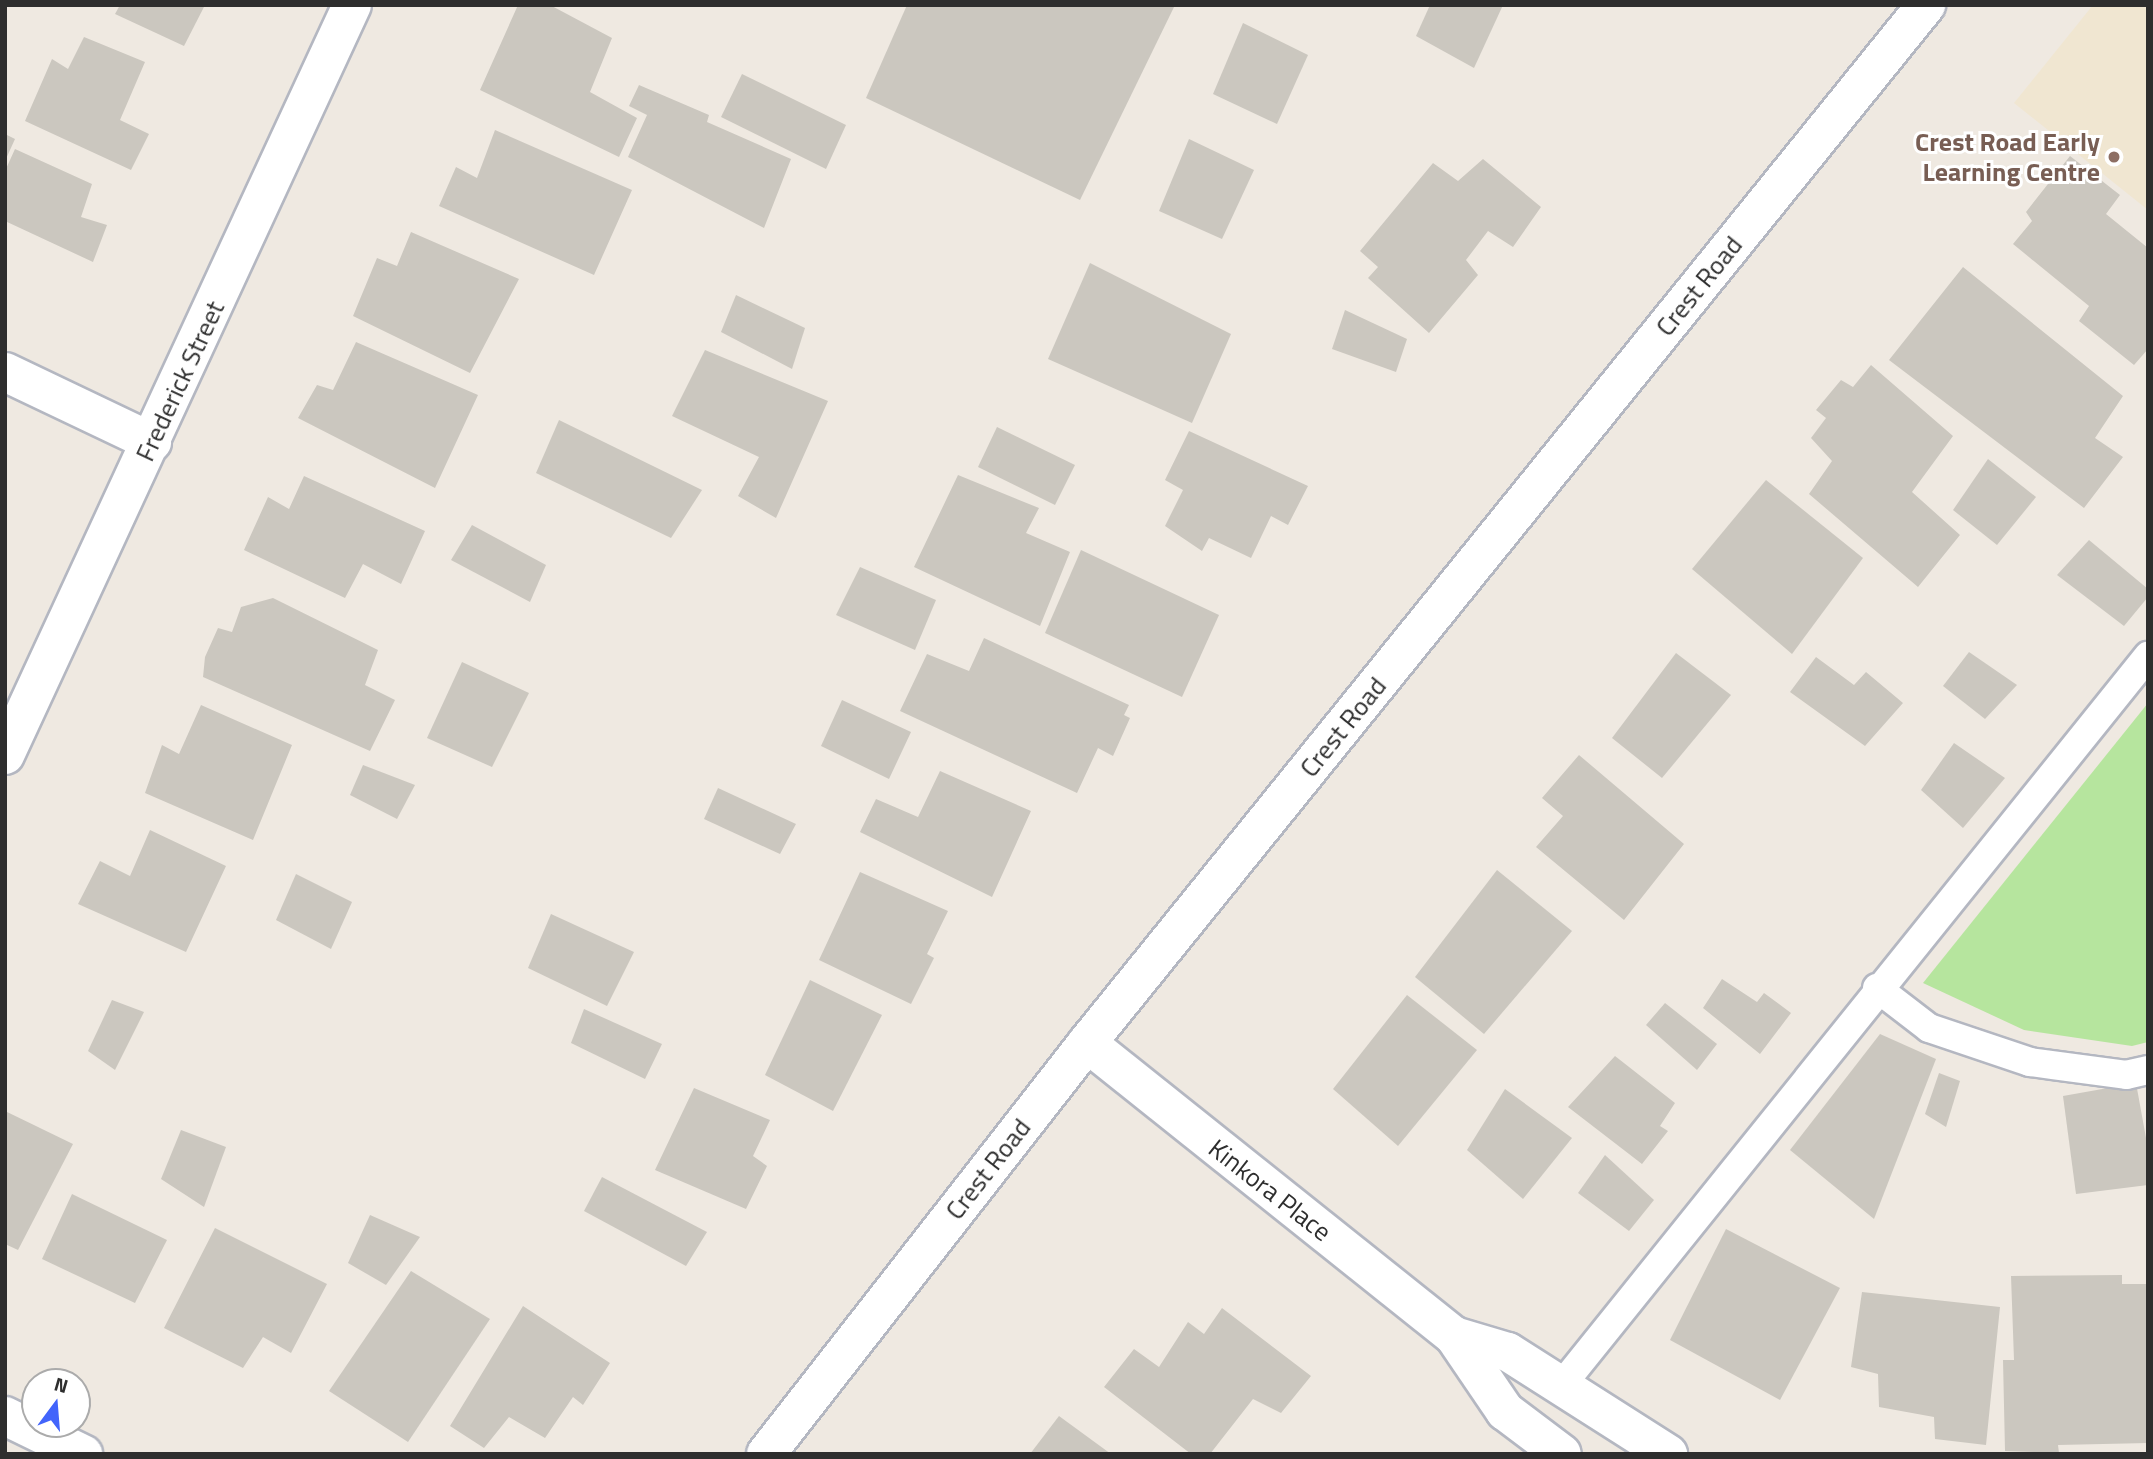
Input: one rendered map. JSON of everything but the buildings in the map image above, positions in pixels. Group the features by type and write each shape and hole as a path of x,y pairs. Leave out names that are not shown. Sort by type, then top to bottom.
{"street":[{"name":"Frederick Street","path":"5,755 352,5"},
{"name":"Crest Road","path":"766,1454 1087,1043 1926,5"},
{"path":"5,372 152,442"},
{"name":"Kinkora Place","path":"1087,1043 1454,1336 1505,1411 1562,1454"},
{"name":"Kinkora Place","path":"1454,1336 1508,1352 1668,1454"},
{"path":"5,1416 83,1454"}],"lane":[{"path":"1561,1386 1877,988 2148,656"},
{"path":"1877,988 1929,1028 2031,1062 2126,1075 2148,1070"}],"shaded area":[{"name":"Crest Road Early Learning Centre","path":"2093,5 2148,5 2148,210 2014,103"}],"green space":[{"path":"2148,703 2148,1042 2132,1046 2024,1030 1923,983"}],"place":[{"name":"Crest Road Early Learning Centre","path":"2114,157"}]}
